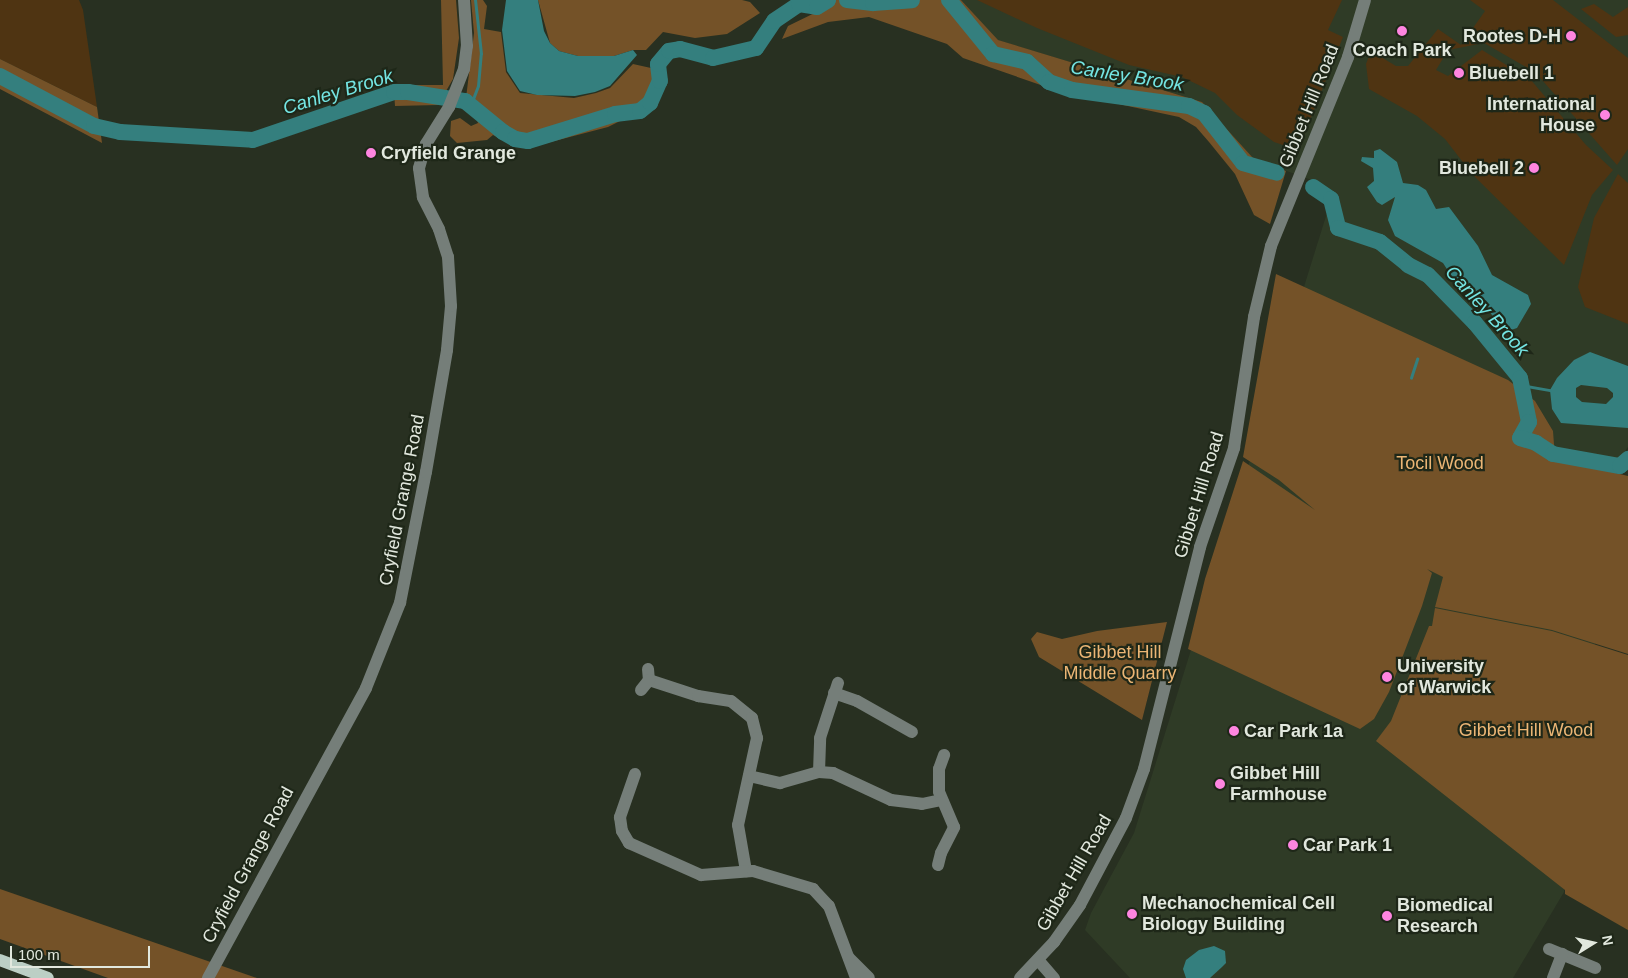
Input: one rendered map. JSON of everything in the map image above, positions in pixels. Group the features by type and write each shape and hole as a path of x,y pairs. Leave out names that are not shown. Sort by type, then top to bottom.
{"main road":[{"path":"0,960 48,978"}],"street":[{"name":"Cryfield Grange Road","path":"208,978 366,688 400,603 429,454 451,306 448,257 439,230 423,197 419,168 426,144 449,106 457,88 467,54 464,0"},
{"name":"Gibbet Hill Road","path":"1020,978 1039,961 1059,937 1098,872 1126,818 1144,769 1196,563 1234,448 1254,317 1271,246 1348,57 1366,0"},
{"path":"646,679 698,696 724,698 743,708 752,718 757,732 738,825 746,870"},
{"path":"819,772 819,744 836,688 912,732"},
{"path":"938,865 940,853 954,827 952,817 941,800 940,769 944,756"},
{"path":"749,776 785,783 819,772 838,774 891,800 922,804 941,800"},
{"path":"635,774 620,817 622,831 629,843 701,875 746,870 804,885 821,896 836,920 845,955 856,978"},
{"path":"1552,978 1555,952 1595,968"},
{"path":"845,955 869,978"},
{"path":"1039,961 1054,978"}],"shaded area":[{"path":"0,0 79,0 83,10 97,107 0,59"},
{"name":"University of Warwick","path":"961,0 1628,0 1628,447 1618,461 1564,892 1513,978 1130,978 1085,930 1091,913 1134,833 1331,200 1317,182 1253,159 1202,102 997,40"},
{"path":"977,0 1342,0 1328,30 1343,37 1298,150 1274,142 1237,115 1215,93 1182,77 1129,65 1037,28"},
{"path":"1470,0 1553,0 1628,58 1628,149 1617,165 1535,72 1484,43 1448,50 1436,70 1448,76 1482,50 1531,80 1586,145 1613,170 1592,195 1564,265 1472,174 1445,139 1417,116 1369,89 1366,64 1371,51 1396,66 1408,66 1438,29 1461,45 1485,11"},
{"path":"1594,4 1613,17 1628,7 1628,35 1616,37 1581,9"},
{"path":"1618,174 1628,183 1628,324 1585,307 1578,287 1594,218"}],"green space":[{"path":"441,0 456,0 459,38 453,79 438,105 395,106 394,92 405,85 443,85"},
{"path":"471,0 483,0 487,6 484,29 501,32 506,72 520,93 574,98 596,93 610,88 633,64 651,68 655,80 645,100 637,104 630,116 608,127 543,144 517,147 493,135 487,140 457,143 450,136 451,121 460,118 471,126 478,123 474,110 461,106 466,98 474,33"},
{"path":"538,0 742,0 750,2 760,13 727,34 695,38 663,32 646,50 633,50 614,56 578,56 559,51 550,43"},
{"path":"832,0 961,0 998,40 1202,102 1253,158 1286,171 1270,224 1254,215 1235,174 1209,142 1196,127 1179,117 1058,91 963,58 947,44 869,17 828,22 782,39 788,26 831,5"},
{"path":"0,59 97,107 102,143 0,89"},
{"name":"Tocil Wood","path":"1276,274 1508,380 1535,401 1553,431 1555,458 1628,476 1628,654 1552,630 1435,607 1443,577 1427,569 1432,573 1422,606 1389,692 1374,719 1360,729 1188,649 1205,579 1243,461 1315,510 1279,480 1243,457"},
{"name":"Gibbet Hill Wood","path":"1435,608 1552,631 1628,655 1628,930 1565,894 1565,890 1376,741 1391,721 1429,626 1432,626"},
{"name":"Gibbet Hill Middle Quarry","path":"1167,622 1142,720 1039,657 1031,639 1037,632 1062,639 1097,631"},
{"path":"0,889 257,978 108,978 0,939"}],"water":[{"path":"506,0 538,0 544,31 550,43 559,51 578,56 614,56 633,50 637,55 610,86 595,92 575,96 537,95 520,91 507,71 502,30"},
{"path":"1380,149 1397,162 1403,183 1418,185 1426,190 1436,209 1449,207 1478,246 1492,275 1528,295 1531,304 1517,328 1508,331 1502,329 1479,297 1454,280 1443,263 1395,236 1388,220 1395,197 1382,205 1377,202 1367,187 1374,181 1373,168 1361,161 1362,157 1374,158 1374,151"},
{"path":"1590,352 1628,366 1628,428 1561,423 1552,409 1550,390 1557,378 1574,360","holes":["1581,385 1607,388 1613,393 1613,397 1606,404 1582,402 1576,397 1576,388"]},
{"path":"1214,946 1225,951 1226,963 1210,978 1186,978 1183,969 1186,960 1199,950"}],"waterway":[{"path":"465,101 473,99 478,86 481,54 475,0"},
{"name":"Canley Brook","path":"0,76 94,126 120,132 253,140 394,92 408,92 465,101 503,132 515,139 528,141 615,114 640,111 650,103 660,81 658,64 669,51 680,49 713,58 756,48 774,21 799,4 817,7 828,0"},
{"name":"Canley Brook","path":"847,0 873,3 912,0"},
{"name":"Canley Brook","path":"949,0 993,54 1027,62 1049,82 1072,90 1189,106 1204,113 1243,163 1277,173"},
{"name":"Canley Brook","path":"1313,187 1331,199 1338,228 1380,242 1408,265 1428,275 1475,323 1520,378 1529,422 1520,438 1536,443 1553,454 1620,466 1628,459"},
{"path":"1411,378 1417,359"},
{"path":"1521,385 1550,390"}],"place":[{"name":"Coach Park","path":"1402,31"},
{"name":"Rootes D-H","path":"1571,36"},
{"name":"Bluebell 1","path":"1459,73"},
{"name":"International House","path":"1605,115"},
{"name":"Cryfield Grange","path":"371,153"},
{"name":"Bluebell 2","path":"1534,168"},
{"name":"University of Warwick","path":"1387,677"},
{"name":"Car Park 1a","path":"1234,731"},
{"name":"Gibbet Hill Farmhouse","path":"1220,784"},
{"name":"Car Park 1","path":"1293,845"},
{"name":"Mechanochemical Cell Biology Building","path":"1132,914"},
{"name":"Biomedical Research","path":"1387,916"}]}
